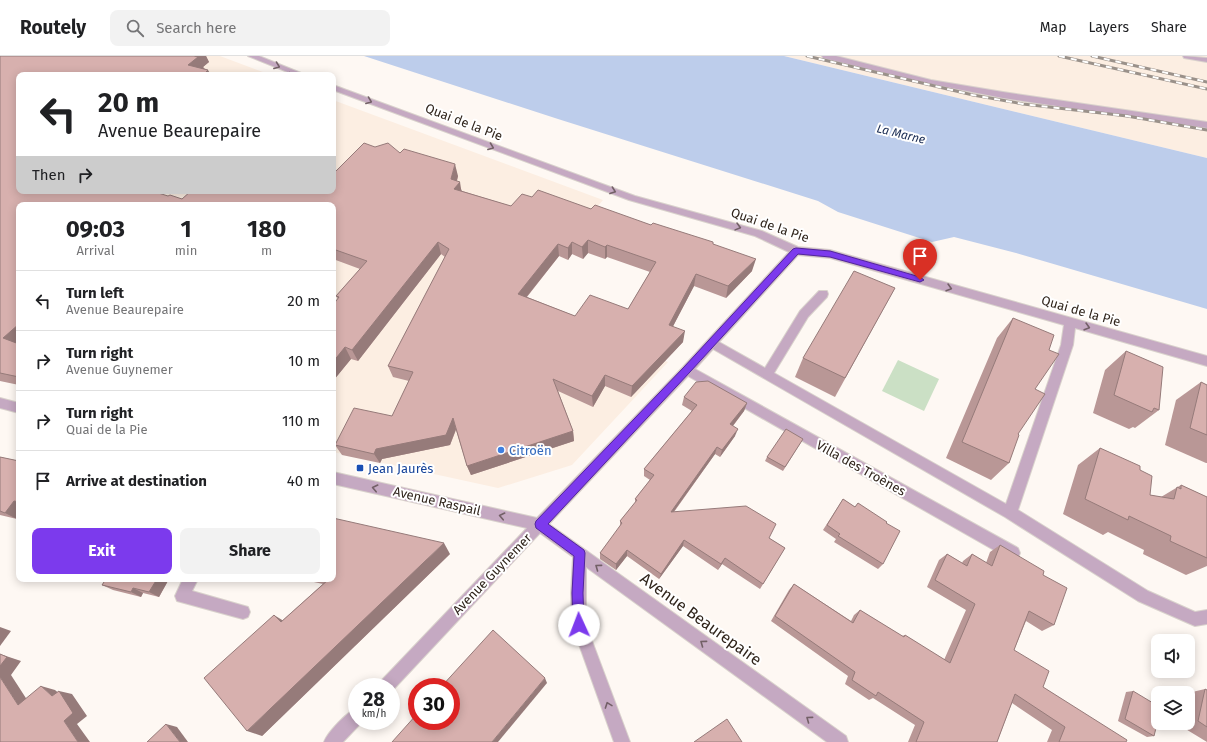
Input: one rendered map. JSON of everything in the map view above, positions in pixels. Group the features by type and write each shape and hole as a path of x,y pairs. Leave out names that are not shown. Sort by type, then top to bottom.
{"street":[{"path":"252,56 294,72"},
{"path":"826,56 931,82 1207,125"},
{"path":"1187,56 1207,60"},
{"name":"Quai de la Pie","path":"336,88 632,198 758,233 796,251 830,254 1207,361"},
{"name":"Avenue Guynemer","path":"394,678 687,370 796,251"},
{"path":"767,375 804,314 823,294"},
{"path":"1010,513 1067,345 1070,322"},
{"path":"711,343 1010,513 1143,596 1195,619 1207,618"},
{"name":"Villa des Troènes","path":"687,370 1023,559"},
{"path":"0,404 16,407"},
{"name":"Avenue Raspail","path":"336,479 540,524"},
{"name":"Avenue Beaurepaire","path":"540,524 840,742"},
{"path":"580,553 578,593 579,625 622,742"},
{"path":"189,582 182,596 243,612"},
{"path":"332,742 348,725"}],"shaded area":[{"path":"0,56 220,56 263,72 16,72 16,181"},
{"path":"784,56 1207,56 1207,158"},
{"path":"336,101 603,200 518,300 668,362 572,465 498,488 336,453 336,202 19,202 18,194 336,194"}],"green space":[{"path":"898,360 939,379 924,411 882,391"}],"water":[{"name":"La Marne","path":"364,56 784,56 1207,158 1207,309 1016,253 954,237 932,242 838,212 818,201"}],"building":[{"path":"0,56 194,56 198,57 188,65 208,70 206,72 16,72 16,194 162,194 182,199 188,194 336,194 336,171 364,143 375,147 388,143 400,153 404,149 455,164 451,179 460,182 454,189 511,206 522,194 532,197 538,190 591,209 595,205 651,225 653,223 713,242 713,244 756,259 728,286 696,274 669,325 685,331 632,386 605,375 592,396 553,379 573,431 467,466 453,418 446,435 376,449 374,454 336,445 354,408 392,416 413,372 388,366 449,249 438,242 352,350 345,347 336,358 336,301 339,297 336,296 367,261 336,250 336,202 16,202 16,327 3,338 16,343 16,376 0,373","holes":["588,240 605,247 607,245 656,262 628,309 590,295 575,316 518,294 558,244 568,248 572,242 582,247"]},
{"path":"854,271 895,288 845,378 803,358"},
{"path":"1013,318 1054,335 1049,350 1059,354 1035,389 1045,394 1018,434 1019,435 1009,463 962,442"},
{"path":"1126,351 1163,367 1159,410 1154,408 1152,412 1114,395"},
{"path":"708,381 747,403 730,424 738,429 722,450 717,447 671,512 746,506 776,524 769,538 785,548 763,584 725,558 721,564 684,540 661,574 627,550 616,564 600,553 622,523 620,521 637,500 635,499 654,475 644,469 697,405 684,397 696,382"},
{"path":"1201,382 1207,385 1207,435 1190,428"},
{"path":"786,429 803,439 785,467 767,457"},
{"path":"1100,448 1140,466 1140,470 1152,476 1150,495 1174,499 1177,487 1181,489 1181,485 1207,497 1207,558 1170,541 1171,536 1129,516 1128,520 1085,499"},
{"path":"0,457 16,460 16,501 14,501 5,513 0,511"},
{"path":"843,499 855,507 858,503 900,531 883,564 838,536 840,534 827,525"},
{"path":"336,519 444,543 247,731 204,678 274,615 281,622 326,582 336,582"},
{"path":"1000,545 1044,571 1043,575 1067,588 1054,625 1029,611 1014,650 1049,671 1043,687 1127,740 1126,742 1059,742 1065,727 1015,694 997,742 916,742 924,722 878,692 876,696 852,680 855,672 775,616 794,584 853,623 860,610 904,637 905,635 950,663 975,604 935,580 947,554 967,566 972,554 992,566"},
{"path":"104,582 155,582 149,592 133,588 131,592 102,585"},
{"path":"493,630 545,678 492,742 392,742 408,724 408,730 460,730 460,678 449,678"},
{"path":"0,654 7,657 0,666"},
{"path":"0,677 18,705 41,686 52,696 59,691 73,713 64,721 78,742 0,742"},
{"path":"1205,689 1207,690 1207,727 1198,721"},
{"path":"1133,691 1151,702 1151,730 1156,730 1154,736 1125,719"},
{"path":"727,719 742,742 694,742"},
{"path":"166,724 180,742 147,742"}],"railway":[{"path":"807,56 973,95 1023,104 1127,116 1207,130"},
{"path":"1059,56 1207,89"},
{"path":"1092,56 1207,82"}],"place":[{"name":"Citroën","path":"501,450"},
{"name":"Jean Jaurès","path":"360,468"}],"route":[{"path":"579,625 578,593 580,553 540,524 687,370 796,251 830,254 920,280"}]}
